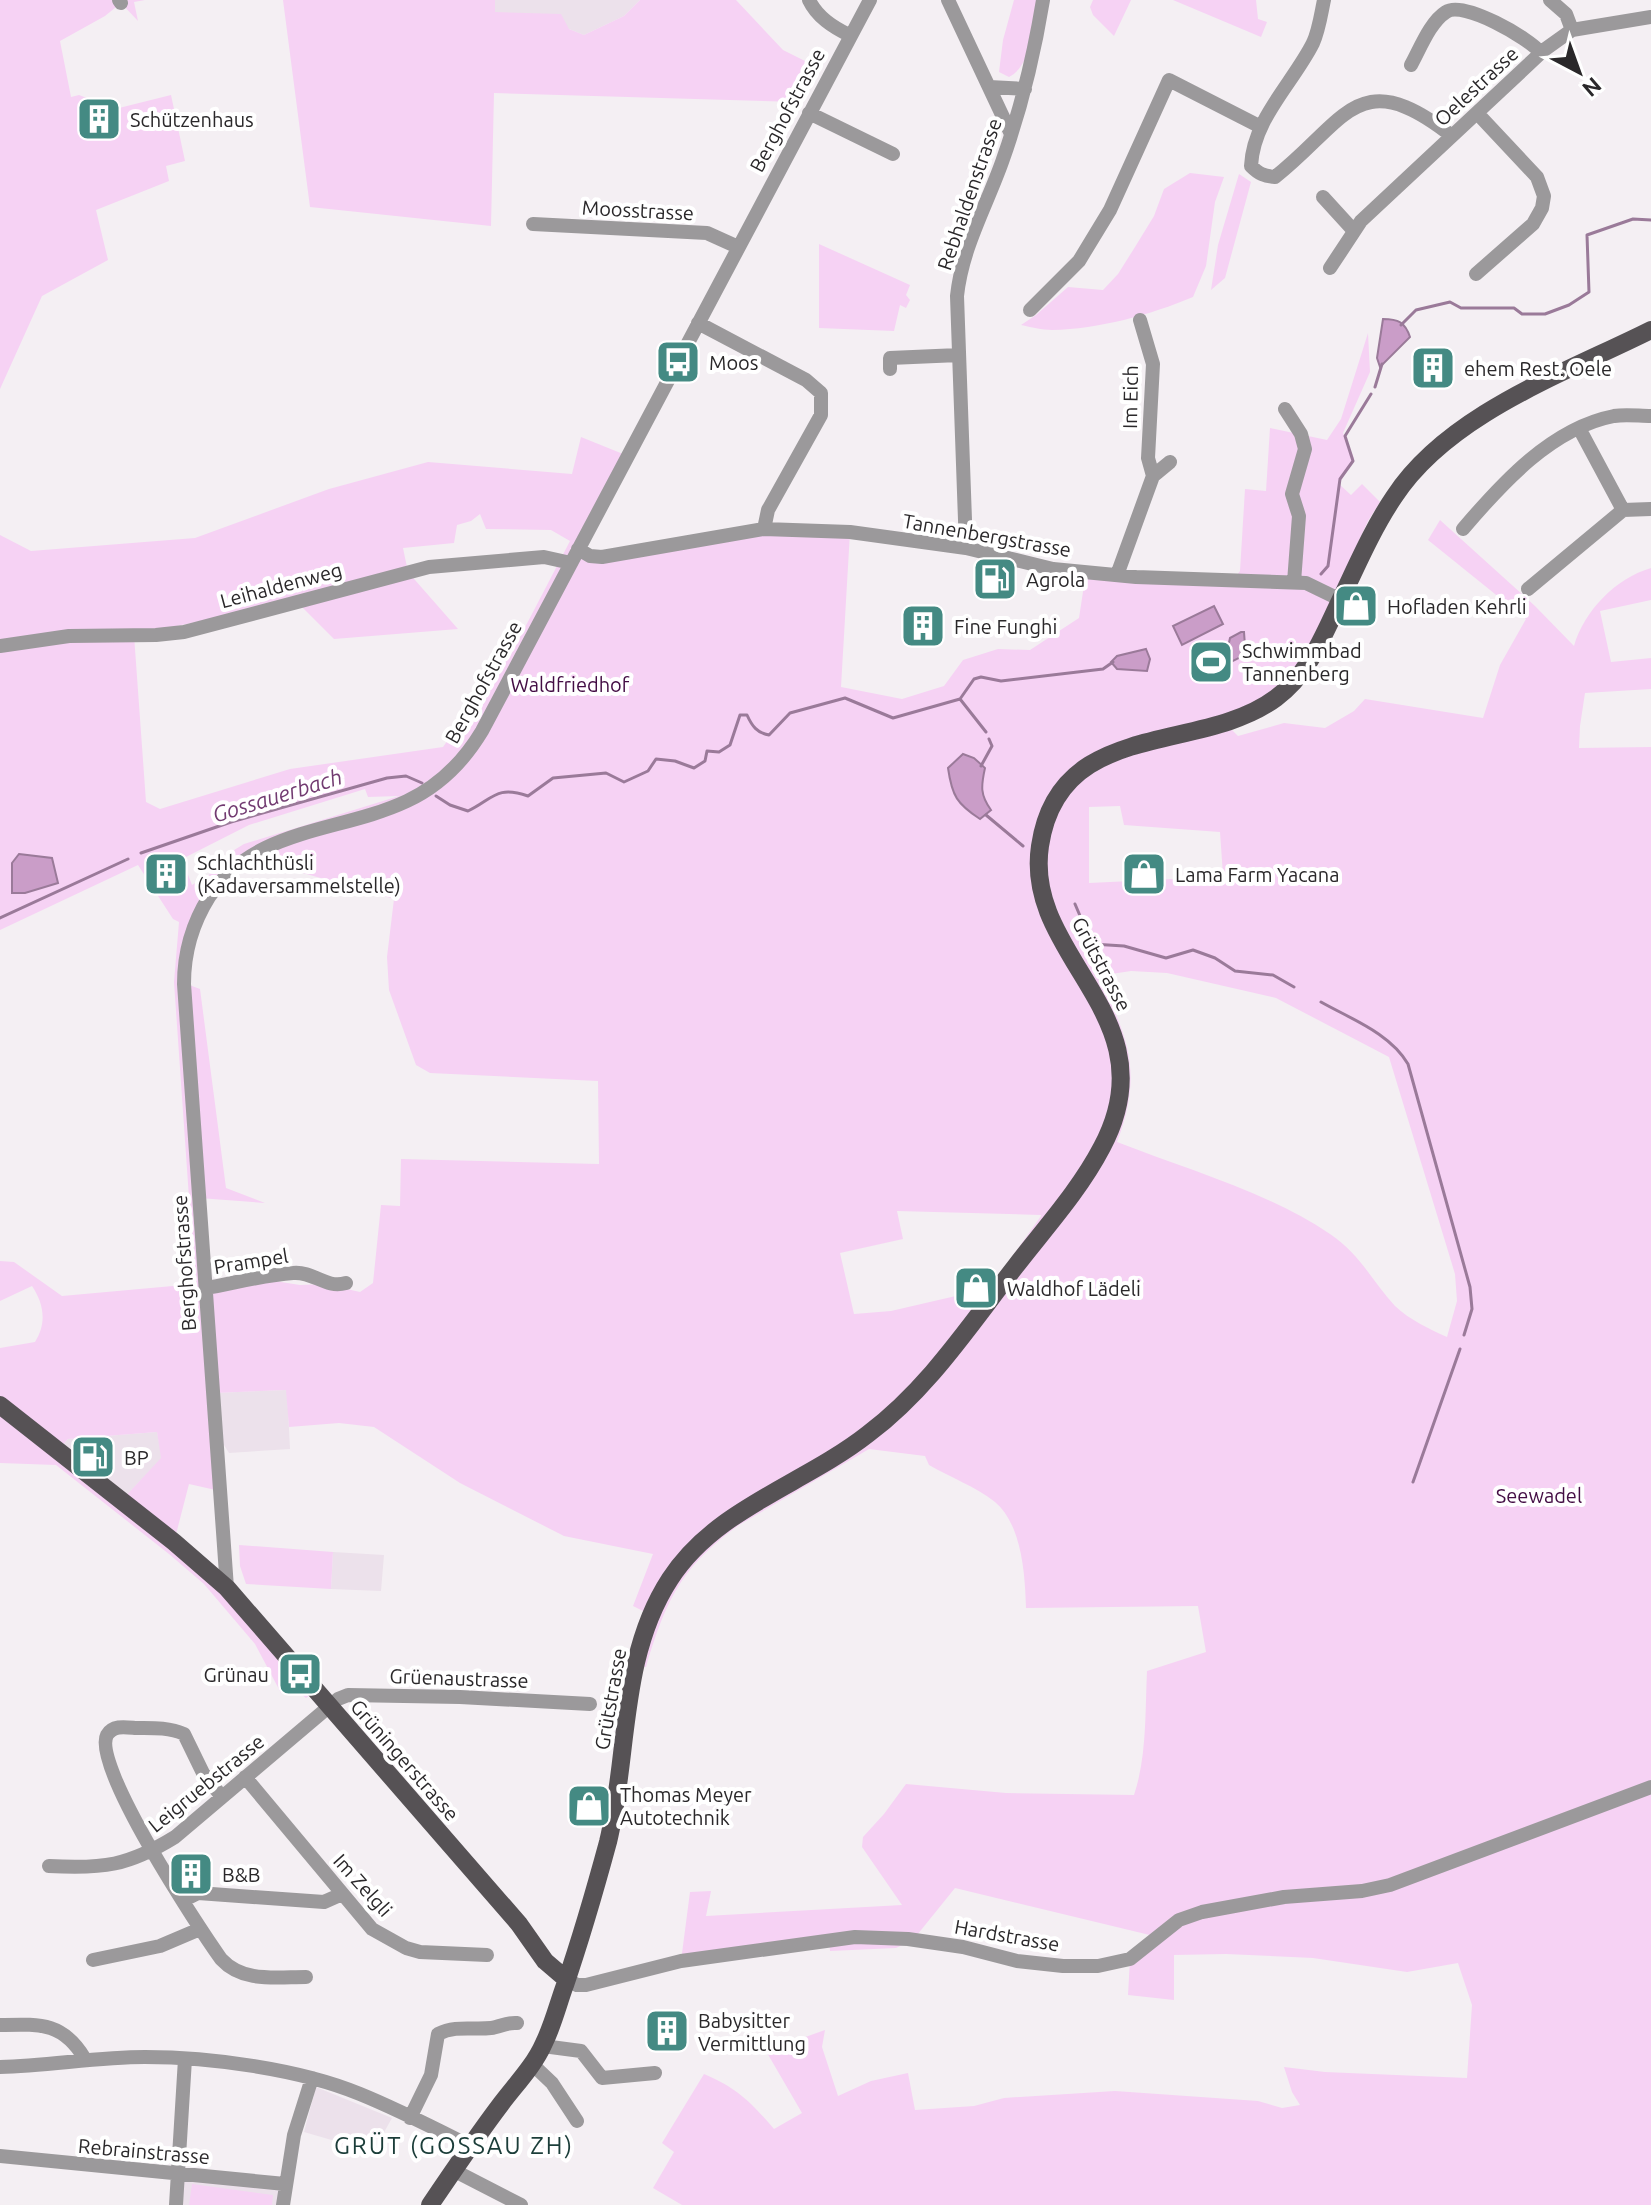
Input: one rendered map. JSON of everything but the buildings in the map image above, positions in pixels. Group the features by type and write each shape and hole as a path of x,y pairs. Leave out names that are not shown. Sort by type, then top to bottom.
{"main road":[{"name":"Grütstrasse","path":"566,1979 593,1896 617,1805 627,1707 635,1665 651,1614 667,1582 710,1533 868,1435 921,1387 1081,1182 1107,1137 1120,1088 1116,1042 1106,1017 1061,938 1040,881 1040,844 1055,804 1077,776 1107,756 1153,739 1227,724 1273,701 1308,666 1377,526 1396,494 1434,450 1491,409 1651,330"},
{"name":"Grüningerstrasse","path":"0,1405 174,1542 227,1588 519,1924 545,1961 566,1979"},
{"path":"430,2205 543,2046 566,1979"}],"street":[{"path":"809,0 813,9 833,27 849,35"},
{"name":"Berghofstrasse","path":"227,1588 184,984 186,956 197,917 219,882 247,857 268,844 408,801 456,767 482,731 870,0"},
{"path":"948,0 1011,134"},
{"name":"Rebhaldenstrasse","path":"966,548 957,296 960,267 1025,89 1043,0"},
{"path":"1324,0 1314,40 1261,127 1251,154 1251,166 1262,176 1275,177 1345,113 1374,100 1404,106 1452,136"},
{"path":"1550,0 1566,14 1572,30"},
{"path":"1411,65 1435,23 1446,11 1453,9 1468,11 1526,39 1541,53"},
{"name":"Oelestrasse","path":"1330,268 1361,221 1541,53 1572,30 1648,22"},
{"path":"1030,310 1079,261 1110,210 1169,80 1261,127"},
{"path":"989,87 1025,89"},
{"path":"809,113 893,154"},
{"path":"1476,274 1533,224 1542,208 1544,196 1537,177 1477,113"},
{"path":"1323,197 1354,231"},
{"name":"Moosstrasse","path":"533,224 707,233 738,247"},
{"name":"Im Eich","path":"1117,575 1153,476 1148,458 1153,364 1140,320"},
{"path":"698,323 806,380 821,393 821,415 768,510 764,529"},
{"path":"890,369 890,358 959,355"},
{"path":"1285,409 1301,434 1305,449 1292,494 1299,516 1294,582"},
{"path":"1463,529 1494,492 1553,442 1579,428 1615,416 1651,416"},
{"path":"1579,428 1623,510"},
{"path":"1153,476 1170,462"},
{"path":"1528,589 1623,510 1651,509"},
{"name":"Tannenbergstrasse","path":"578,549 590,556 602,557 764,529 850,532 966,548 1053,569 1117,575 1306,583 1341,600"},
{"name":"Leihaldenweg","path":"0,646 69,636 174,633 439,565 544,557 571,563"},
{"name":"Prampel","path":"206,1288 293,1273 313,1276 325,1284 346,1283"},
{"name":"Grüenaustrasse","path":"329,1707 338,1699 357,1695 590,1704"},
{"name":"Leigruebstrasse","path":"49,1866 113,1866 152,1851 175,1837 329,1707"},
{"path":"222,1797 203,1773 184,1734 176,1730 113,1728 105,1740 113,1774 152,1851 200,1929 230,1968 257,1978 306,1977"},
{"name":"Im Zelgli","path":"245,1777 372,1929 406,1948 420,1952 487,1955"},
{"name":"Hardstrasse","path":"566,1979 577,1985 586,1985 681,1961 855,1937 908,1939 1017,1961 1063,1966 1106,1964 1130,1959 1179,1920 1202,1912 1284,1897 1362,1891 1390,1885 1651,1787"},
{"path":"184,1900 198,1893 324,1902 342,1894"},
{"path":"93,1960 160,1946 200,1929"},
{"path":"410,2118 431,2075 438,2034 464,2027 493,2028 509,2022 517,2023"},
{"path":"0,2025 38,2024 61,2031 76,2044 85,2059"},
{"path":"543,2046 581,2051 602,2078 655,2073"},
{"path":"0,2067 144,2057 185,2059 312,2078 359,2093 470,2146"},
{"path":"176,2205 185,2059"},
{"path":"532,2064 552,2083 577,2121"},
{"path":"283,2205 294,2135 312,2078"},
{"name":"Rebrainstrasse","path":"0,2156 285,2184"},
{"path":"453,2170 521,2205"}],"shaded area":[{"path":"495,0 640,0 624,16 584,35 495,12"},
{"path":"1383,319 1400,322 1410,337 1380,367 1377,358"},
{"path":"1214,606 1223,624 1182,645 1173,626"},
{"path":"1244,632 1245,646 1241,647 1241,657 1231,662 1225,648 1220,646 1216,648 1220,657 1206,668 1199,653 1220,643 1228,647 1230,638"},
{"path":"1146,649 1150,659 1147,671 1117,669 1111,662 1117,656"},
{"path":"963,754 974,758 985,768 982,790 991,810 980,819 961,804 951,786 948,768"},
{"path":"19,854 52,858 58,883 25,893 12,893 12,863"},
{"path":"287,1390 290,1449 229,1453 224,1445 218,1444 214,1393"},
{"path":"157,1432 162,1458 122,1500 58,1450 68,1439"},
{"path":"333,1552 384,1555 381,1591 331,1589"},
{"path":"316,2087 392,2118 373,2152 304,2132"},
{"path":"179,2174 285,2184 283,2205 175,2205"}],"green space":[{"path":"0,0 145,0 134,2 138,21 121,3 105,16 60,41 71,97 79,95 115,109 171,95 185,161 166,166 169,181 96,210 108,260 42,296 0,389"},
{"path":"283,0 495,0 495,12 561,14 569,29 584,35 624,16 640,0 736,0 783,50 815,66 798,102 494,93 491,226 310,207"},
{"path":"1014,0 1037,0 1027,54 1017,71 1009,77 999,72 1003,40"},
{"path":"1093,0 1131,0 1114,36 1093,15 1090,7"},
{"path":"1173,0 1256,0 1258,19 1267,22 1261,37"},
{"path":"1190,173 1224,177 1215,202 1206,266 1193,297 1142,315 1088,327 1052,330 1021,325 1068,287 1103,290 1118,274 1154,216 1164,189"},
{"path":"1239,174 1251,182 1225,278 1211,290 1218,245"},
{"path":"819,244 910,285 906,295 910,300 906,308 900,305 894,331 819,328"},
{"path":"1368,333 1370,372 1343,433 1354,458 1339,484 1351,495 1362,484 1380,502 1334,595 1308,666 1227,725 1238,736 1284,723 1325,728 1354,711 1365,699 1483,718 1500,665 1526,619 1428,540 1440,520 1535,606 1574,646 1585,620 1603,598 1626,579 1651,568 1651,600 1600,611 1611,662 1651,658 1651,689 1585,693 1579,748 1651,747 1651,2205 682,2205 653,2188 674,2152 662,2143 704,2074 743,2097 774,2129 802,2113 766,2051 825,2030 822,2047 838,2096 871,2081 908,2073 915,2110 974,2106 1004,2098 1115,2091 1258,2101 1282,2108 1300,2105 1284,2067 1325,2072 1467,2078 1472,2005 1458,1963 1407,1972 1313,1958 1226,1954 1174,1955 1174,2000 1128,1995 1130,1959 1158,1937 955,1888 913,1940 896,1948 830,1951 829,1939 681,1961 690,1892 711,1891 706,1916 902,1905 862,1847 863,1837 906,1784 1006,1793 1134,1795 1143,1750 1147,1671 1206,1652 1198,1606 1026,1608 1020,1551 1004,1512 980,1492 929,1465 925,1456 869,1449 739,1525 719,1540 678,1587 661,1622 646,1667 635,1665 651,1615 633,1606 653,1554 564,1536 460,1483 374,1427 339,1423 289,1427 286,1390 214,1393 220,1491 189,1484 174,1542 315,1691 306,1698 300,1693 281,1693 255,1644 204,1584 56,1465 0,1463 0,1348 35,1342 41,1328 42,1314 32,1286 0,1301 0,1261 14,1262 62,1296 195,1284 174,982 179,922 173,919 138,865 0,930 0,535 31,551 195,538 329,489 428,462 572,474 581,437 628,456 578,549 590,556 707,538 850,532 841,687 902,699 944,686 963,660 998,649 1030,650 1079,618 1086,572 1234,579 1240,571 1245,489 1266,491 1270,428 1327,440 1341,419","holes":["480,514 486,529 551,530 570,541 521,635 443,747 290,769 160,809 146,802 134,635 296,601 334,639 458,629 408,572 403,548 454,543 457,525 471,521","365,789 368,797 399,796 244,844 226,855 230,862 192,885 182,859 249,825","1120,806 1124,825 1220,832 1223,875 1231,875 1231,883 1173,879 1089,883 1089,807","247,857 394,899 387,957 389,990 416,1065 430,1073 598,1081 599,1164 401,1159 400,1206 381,1205 373,1283 360,1292 325,1284 300,1285 262,1279 206,1288 199,1198 265,1203 226,1188 200,989 184,983 204,904","1131,971 1167,973 1276,998 1389,1057 1455,1274 1457,1301 1447,1337 1420,1324 1395,1306 1350,1250 1306,1219 1226,1182 1117,1142 1125,1118 1131,1076 1118,1019 1098,976","897,1211 1041,1215 1004,1268 999,1286 891,1311 854,1314 840,1253 903,1239","157,1432 161,1458 122,1500 58,1450 68,1439"]},
{"path":"239,1545 333,1552 331,1589 246,1584 240,1566"},
{"path":"192,2184 273,2195 272,2205 189,2205"}],"waterway":[{"name":"Gossauerbach","path":"1401,325 1416,310 1450,302 1461,308 1514,308 1522,314 1545,314 1569,305 1589,292 1587,235 1633,219 1651,220"},
{"name":"Gossauerbach","path":"1375,387 1382,364"},
{"name":"Gossauerbach","path":"1321,574 1328,566 1340,479 1353,461 1345,436 1371,394"},
{"name":"Gossauerbach","path":"436,796 468,811 502,793 528,796 553,778 606,773 624,782 648,771 656,759 675,761 694,768 705,761 707,751 719,752 730,745 740,715 747,715 755,728 769,735 790,713 845,698 893,718 960,699 974,679 981,677 1001,681 1103,669 1113,662"},
{"path":"960,699 986,732"},
{"path":"981,766 992,746 989,739"},
{"name":"Gossauerbach","path":"141,853 231,822 387,778 406,776 422,783"},
{"path":"986,815 1023,846"},
{"name":"Gossauerbach","path":"0,918 128,859"},
{"path":"1075,904 1092,944 1124,946 1166,958 1193,950 1215,958 1235,971 1273,975 1294,987"},
{"path":"1321,1002 1380,1035 1408,1064 1470,1287 1472,1309 1464,1335"},
{"path":"1413,1482 1460,1349"}],"place":[{"name":"Schützenhaus","path":"99,119"},
{"name":"Moos","path":"678,362"},
{"name":"ehem Rest. Oele","path":"1433,368"},
{"name":"Agrola","path":"995,579"},
{"name":"Hofladen Kehrli","path":"1356,606"},
{"name":"Fine Funghi","path":"923,626"},
{"name":"Schwimmbad Tannenberg","path":"1211,662"},
{"name":"Schlachthüsli (Kadaversammelstelle)","path":"166,874"},
{"name":"Lama Farm Yacana","path":"1144,874"},
{"name":"Waldhof Lädeli","path":"976,1288"},
{"name":"BP","path":"93,1457"},
{"name":"Grünau","path":"300,1674"},
{"name":"Thomas Meyer Autotechnik","path":"589,1806"},
{"name":"B&B","path":"191,1874"},
{"name":"Babysitter Vermittlung","path":"667,2031"}],"district":[{"name":"GRÜT (GOSSAU ZH)","path":"454,2145"}],"park label":[{"name":"Waldfriedhof","path":"570,684"},
{"name":"Seewadel","path":"1539,1495"}]}
